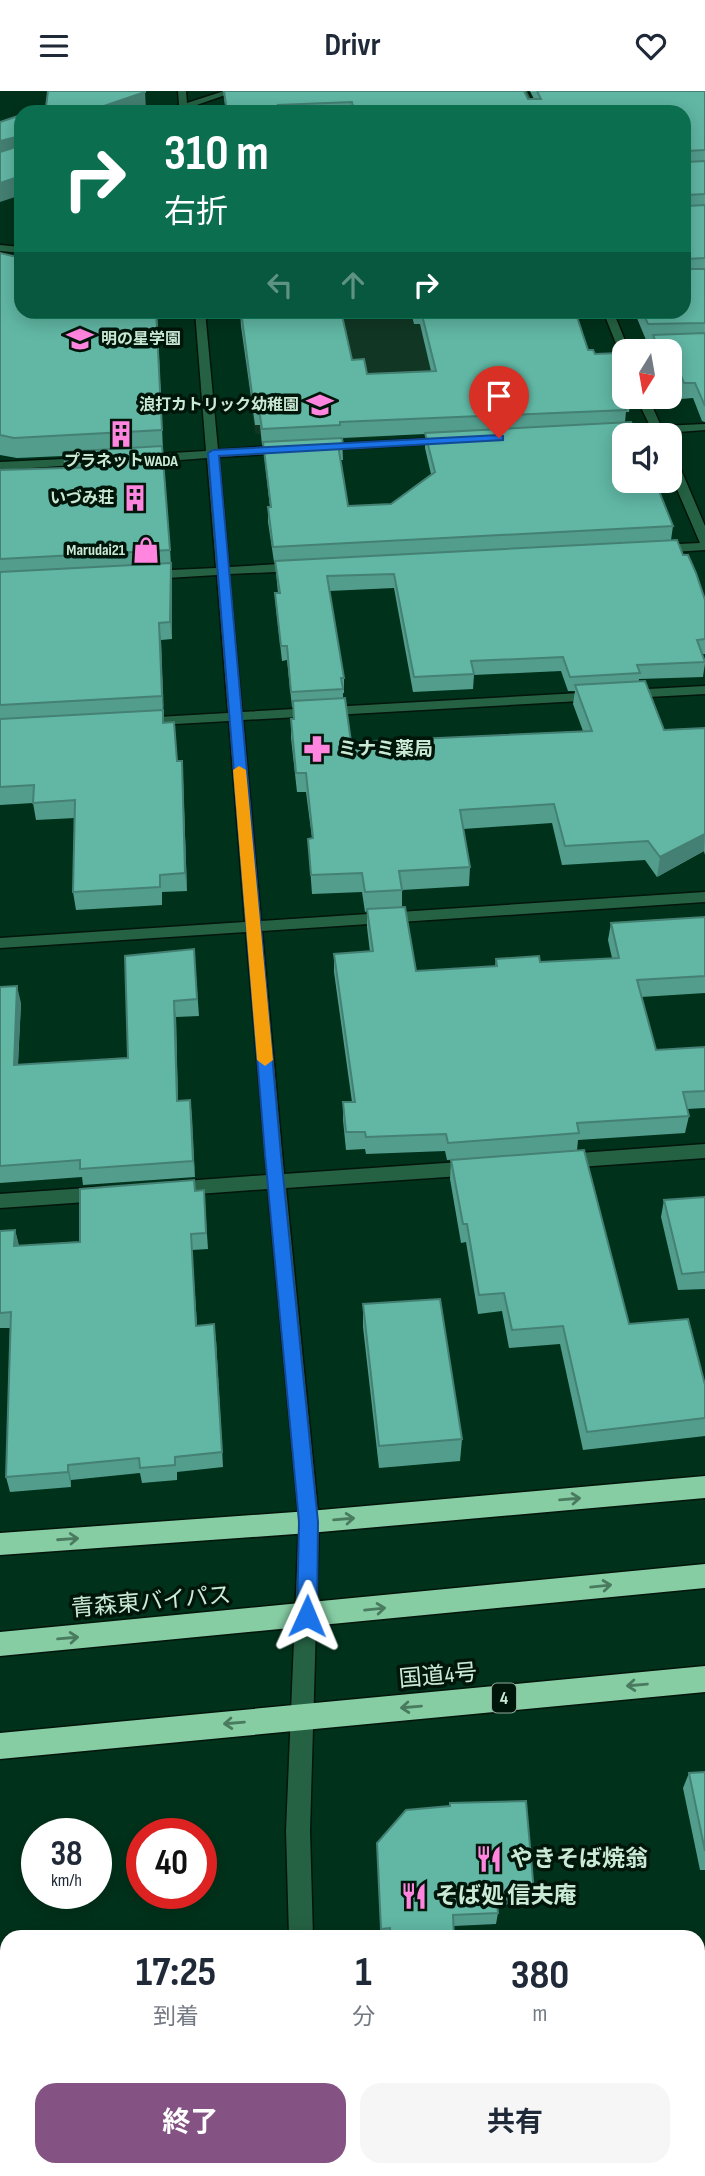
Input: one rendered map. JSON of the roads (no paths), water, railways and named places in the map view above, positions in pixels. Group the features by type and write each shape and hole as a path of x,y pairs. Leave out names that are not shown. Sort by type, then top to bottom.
{"highway":[{"path":"0,1544 309,1522 705,1487"},
{"path":"307,1616 705,1576"},
{"name":"青森東バイパス","path":"0,1644 307,1616"},
{"name":"国道4号","path":"302,1717 705,1679"},
{"name":"4","path":"0,1746 302,1717"}],"street":[{"path":"197,105 233,91"},
{"path":"201,319 276,1182 309,1522 298,1831 301,1930"},
{"path":"611,319 619,339"},
{"path":"682,345 705,343"},
{"path":"682,430 705,427"},
{"path":"605,432 612,432"},
{"path":"315,447 453,440"},
{"path":"120,460 301,448"},
{"path":"0,466 93,461"},
{"path":"682,486 705,541"},
{"path":"641,550 705,546"},
{"path":"142,575 310,566"},
{"path":"119,723 705,690"},
{"path":"0,943 705,897"},
{"path":"553,1162 705,1151"},
{"path":"150,1191 498,1166"},
{"path":"0,1201 123,1193"}],"place":[{"name":"明の星学園","path":"80,339"},
{"name":"浪打カトリック幼稚園","path":"320,405"},
{"name":"プラネットWADA","path":"121,434"},
{"name":"いづみ荘","path":"135,498"},
{"name":"Marudai21","path":"146,550"},
{"name":"ミナミ薬局","path":"317,749"},
{"name":"やきそば焼翁","path":"489,1859"},
{"name":"そば処 信夫庵","path":"414,1896"}]}
